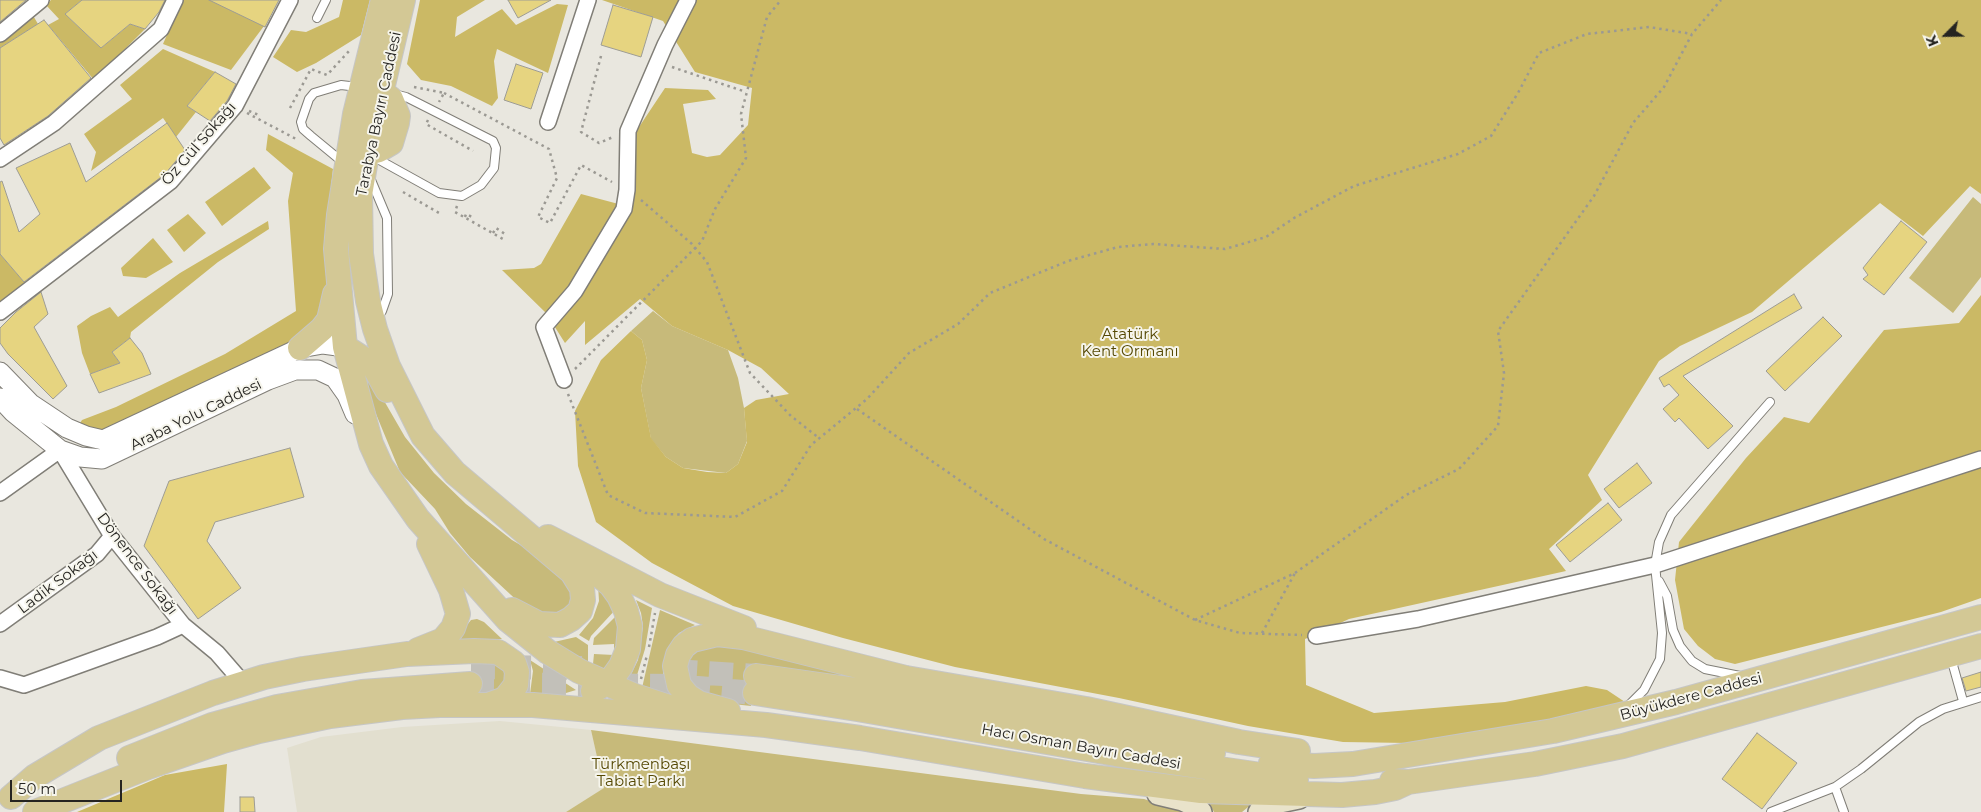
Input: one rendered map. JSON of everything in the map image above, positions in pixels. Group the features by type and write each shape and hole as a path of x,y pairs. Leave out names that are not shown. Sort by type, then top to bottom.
{"main road":[{"name":"Tarabya Bayırı Caddesi","path":"383,0 372,90 367,153 360,195 361,254 373,323 398,389 423,436 455,473 501,514"},
{"name":"Tarabya Bayırı Caddesi","path":"403,0 347,165 338,215 337,272 345,346 351,376 371,444 381,466 418,519 508,620 548,652 606,684 649,701 716,720"},
{"path":"300,348 322,330 329,320 335,302 337,272"},
{"path":"345,346 373,365 398,410 423,436"},
{"path":"501,514 670,599 726,622 768,636 801,651"},
{"path":"488,599 509,608 532,622 549,626 560,625 571,619 580,611 583,600 582,588 572,572 501,514"},
{"path":"407,654 443,640 453,628 458,614 451,590 418,519"},
{"path":"533,705 577,698 606,684 621,666 628,649 630,626 626,610 611,585 557,542"},
{"path":"1909,666 1931,649 1979,631"},
{"name":"Büyükdere Caddesi","path":"1397,756 1506,740 1613,718 1754,680 1979,631"},
{"name":"Büyükdere Caddesi","path":"1408,782 1535,764 1623,746 1950,655 1979,631"},
{"path":"766,725 737,713 710,708 688,696 679,685 675,666 678,655 684,646 692,640 717,634 743,637 906,678 1086,709 1239,742 1318,754 1397,756"},
{"path":"10,804 34,777 91,742 154,715 243,683 303,669 407,654 474,651 498,652 514,664 517,672 516,685 505,699 488,705"},
{"path":"10,804 122,742 234,700 276,689 397,670 470,675"},
{"name":"Hacı Osman Bayırı Caddesi","path":"1397,756 1314,766 1268,762 862,692 756,685 876,712 1116,754 1272,778 1339,782 1408,782"},
{"path":"35,812 223,741 279,727 330,716 402,707 488,705 533,705 766,725 860,738 1085,776 1201,790 1314,795 1375,792 1408,782"},
{"path":"1085,776 1183,800 1193,804 1201,812"},
{"path":"1259,812 1275,803 1314,795"}],"street":[{"path":"0,34 41,0"},
{"path":"0,159 54,123 161,29 174,0"},
{"name":"Öz Gül Sokağı","path":"0,312 171,181 235,106 290,0"},
{"path":"548,122 588,0"},
{"path":"564,380 544,327 575,291 624,209 627,190 628,130 657,62 688,0"},
{"name":"Araba Yolu Caddesi","path":"0,372 31,404 67,428 86,436 103,440 300,348 323,344 345,346"},
{"name":"Araba Yolu Caddesi","path":"0,398 13,412 60,450 80,457 102,459 268,380 295,370 311,369 324,371 335,378 346,395 371,444"},
{"path":"0,493 60,450"},
{"name":"Dönence Sokağı","path":"60,450 112,536 182,625 217,653 243,683"},
{"path":"1316,636 1418,619 1657,571 1981,459"},
{"name":"Ladik Sokağı","path":"0,624 97,554 112,536"},
{"name":"Dönence Sokağı","path":"0,678 24,686 157,637 182,625"}],"lane":[{"path":"317,18 326,0"},
{"path":"347,165 303,129 301,122 309,99 314,93 340,85 406,97 493,141 496,148 494,168 481,185 462,196 439,193 367,153"},
{"path":"1613,718 1644,690 1660,659 1662,633 1657,571 1659,542 1671,515 1770,402"},
{"path":"1657,571 1667,596 1673,630 1680,646 1692,661 1705,669 1754,680"},
{"path":"1950,655 1964,701"},
{"path":"1771,812 1835,787 1861,769 1919,722 1943,709 1981,697"},
{"path":"1835,787 1844,812"}],"path":[{"path":"781,0 767,17 741,114 746,158 715,209 702,241 648,298 600,341 564,380 608,495 645,512 735,517 782,491 812,445 819,438 857,409 909,353 958,324 990,293 1068,261 1118,247 1154,244 1225,249 1266,237 1294,218 1354,186 1458,154 1491,136 1518,93 1539,52 1587,34 1649,27 1692,34"},
{"path":"1195,620 1295,573 1406,495 1459,469 1498,426 1504,373 1498,332 1594,196 1633,123 1664,87 1692,34 1721,0"},
{"path":"602,56 581,132 599,144 628,130"},
{"path":"657,62 746,92"},
{"path":"444,92 549,148 557,178 538,217 550,224 581,165 627,190"},
{"path":"247,113 250,110 261,116"},
{"path":"259,120 299,141"},
{"path":"436,130 473,151"},
{"path":"403,192 439,213"},
{"path":"462,196 455,212 503,239"},
{"path":"641,200 692,244 706,262 750,373 791,416 819,438"},
{"path":"465,218 466,214 472,217"},
{"path":"493,233 496,228 505,234"},
{"path":"857,409 1044,539 1195,620 1240,633 1316,636"},
{"path":"1262,633 1295,573"}],"shaded area":[{"path":"500,721 591,730 605,788 566,812 297,812 287,748 321,737 402,727"}],"green space":[{"path":"51,0 82,0 65,14 101,48 130,24 145,29 94,80 48,25 59,19 46,5"},
{"path":"182,0 230,0 267,22 231,70 163,44"},
{"path":"343,0 370,0 361,35 316,63 297,72 273,57 291,30 306,32 339,17"},
{"path":"420,0 485,0 457,17 455,37 502,9 516,25 557,4 568,5 548,73 497,49 494,61 498,98 492,106 451,86 421,80 407,64"},
{"name":"Atatürk Kent Ormanı","path":"602,0 1981,0 1981,194 1970,186 1923,236 1880,203 1752,312 1680,346 1659,361 1588,475 1602,500 1549,549 1566,571 1349,619 1305,639 1306,685 1374,713 1505,702 1586,686 1607,690 1625,702 1506,731 1408,743 1343,742 1248,726 1119,698 955,667 843,638 733,606 652,563 596,522 578,466 575,411 601,360 631,331 642,340 647,360 641,388 651,438 666,457 683,468 726,473 738,464 747,442 744,408 756,400 789,394 761,368 728,350 672,326 640,299 585,345 585,321 565,343 546,313 502,270 534,268 541,264 581,194 626,206 635,177 631,139 665,88 708,90 716,99 683,104 692,153 707,157 720,155 748,125 752,88 695,72 663,21"},
{"path":"25,2 38,24 0,48 0,24"},
{"path":"163,49 215,72 187,106 196,112 176,137 163,118 91,171 96,152 84,134 132,99 120,85"},
{"path":"268,134 333,169 327,224 335,321 106,435 77,428 82,420 116,407 225,354 296,311 288,201 293,173 266,150"},
{"path":"254,167 271,188 222,226 205,202"},
{"path":"1973,197 1981,204 1981,277 1953,313 1909,278"},
{"path":"188,214 206,233 184,252 167,230"},
{"path":"268,221 269,229 218,262 131,332 130,338 112,352 120,363 90,374 82,353 77,326 91,316 110,307 118,317 180,273"},
{"path":"153,238 173,262 146,278 123,276 121,268"},
{"path":"0,254 25,283 0,305"},
{"path":"1981,295 1981,598 1941,612 1735,664 1715,659 1698,646 1684,629 1675,580 1679,542 1746,458 1784,417 1809,423 1884,330 1959,323"},
{"path":"653,311 672,326 728,350 738,378 744,408 747,441 738,464 726,473 683,468 666,457 651,439 641,388 647,360 642,340 631,331"},
{"path":"368,373 405,437 434,473 466,504 512,540 556,566 573,583 573,607 552,619 524,607 470,557 450,533 435,509 400,472 367,387 365,374"},
{"path":"598,585 617,608 591,636 589,641 579,635 593,618 599,601"},
{"path":"636,600 652,608 645,649 634,685 627,682 638,660 643,626"},
{"path":"660,610 695,625 679,633 671,643 664,660 663,676 666,689 671,698 642,688"},
{"path":"619,613 622,648 604,672 593,664 594,654 614,655 614,644 593,645 594,638"},
{"path":"477,619 484,622 502,639 459,643 467,625 471,620"},
{"path":"576,637 588,645 588,662 554,642"},
{"path":"728,643 889,684 755,668 751,706 724,703 692,686 686,664 690,654 697,648"},
{"path":"530,660 576,690 556,696 530,694 533,671"},
{"path":"478,661 489,661 508,669 504,690 476,696"},
{"name":"Türkmenbaşı Tabiat Parkı","path":"591,730 1081,794 1144,799 1183,812 566,812 604,788"},
{"path":"227,764 224,812 77,812 165,775"},
{"path":"1208,800 1253,803 1242,812 1214,812"}],"building":[{"path":"0,0 26,0 0,22"},
{"path":"82,0 165,0 159,12 145,29 130,24 101,48 65,14"},
{"path":"209,0 279,0 265,27"},
{"path":"508,0 551,0 518,18"},
{"path":"613,5 653,17 641,57 601,45"},
{"path":"44,20 91,78 48,116 4,145 0,138 0,48"},
{"path":"516,64 543,73 531,109 504,100"},
{"path":"215,72 236,84 227,101 210,121 187,106"},
{"path":"167,123 185,150 165,174 24,282 0,254 0,182 2,181 19,232 40,214 16,168 70,143 86,182"},
{"path":"1901,221 1927,242 1884,295 1863,279 1868,275 1863,268"},
{"path":"41,292 48,314 34,327 67,386 53,399 8,354 0,343 0,328"},
{"path":"1794,294 1802,308 1683,376 1733,426 1708,449 1679,418 1675,422 1663,409 1679,395 1669,384 1664,387 1659,378"},
{"path":"1823,317 1842,336 1785,391 1766,371"},
{"path":"130,338 142,353 151,374 99,393 90,374 120,363 112,352"},
{"path":"290,448 304,497 215,522 207,541 241,588 198,619 144,546 169,481"},
{"path":"1637,463 1652,483 1619,508 1604,489"},
{"path":"1608,503 1622,520 1570,562 1556,545"},
{"path":"1981,672 1981,687 1966,691 1962,678"},
{"path":"1757,733 1797,763 1762,809 1722,779"},
{"path":"240,797 254,797 255,812 240,812"}],"tunnel":[{"path":"471,667 582,668"},
{"path":"673,671 756,676"},
{"path":"470,684 675,686 755,693"}]}
